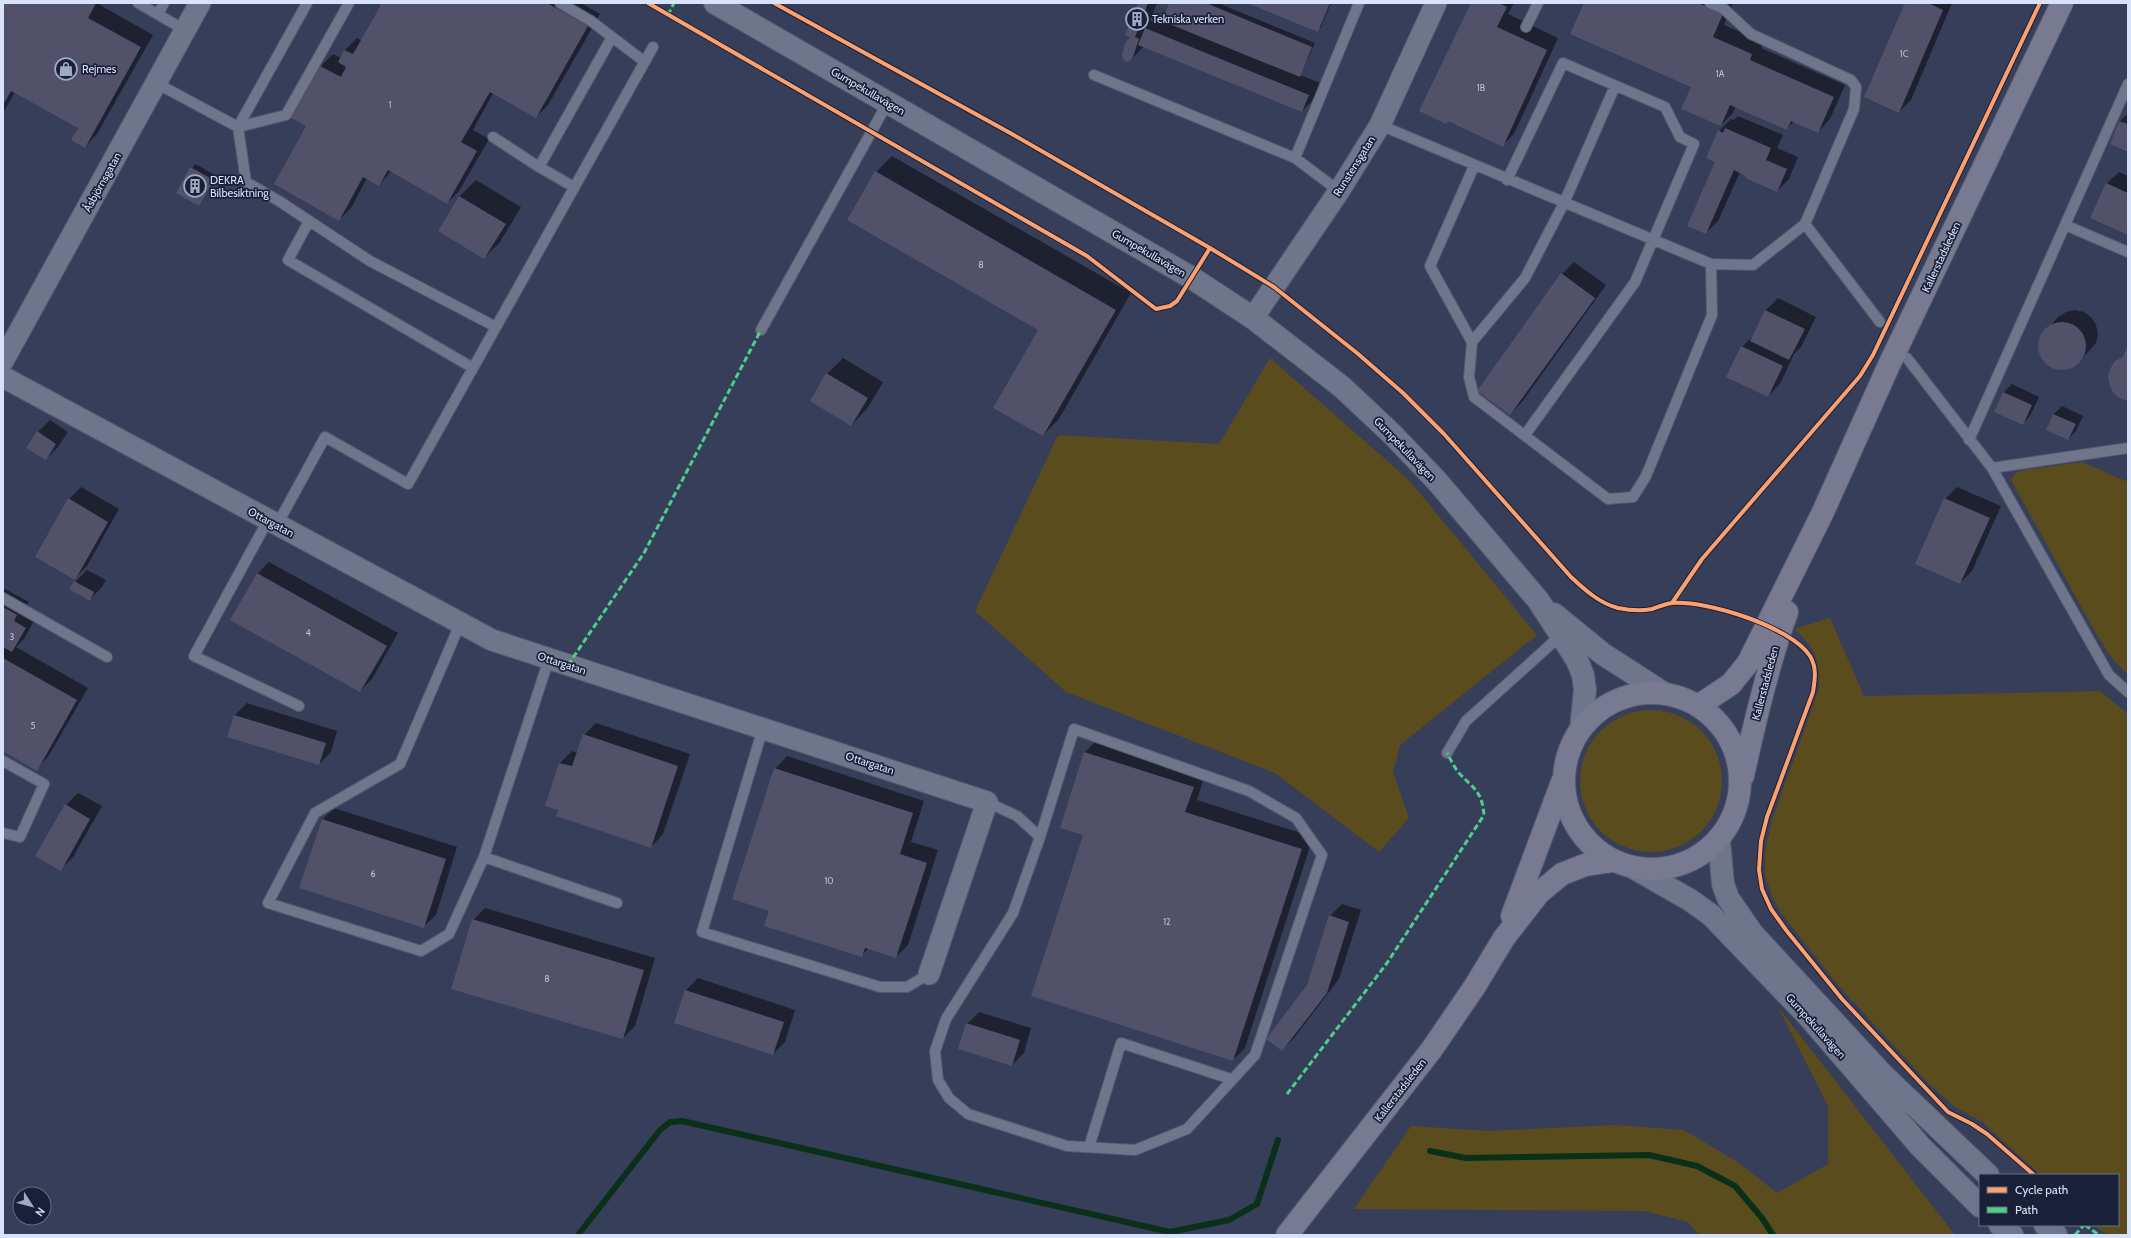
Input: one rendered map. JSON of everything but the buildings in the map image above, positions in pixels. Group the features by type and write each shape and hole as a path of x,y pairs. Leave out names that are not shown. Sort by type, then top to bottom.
{"main road":[{"name":"Kallerstadsleden","path":"1698,706 1731,684 1748,663 1823,512 1889,365 2062,3"},
{"name":"Kallerstadsleden","path":"1287,1235 1432,1049 1475,986 1504,938 1539,893 1562,874 1585,865 1612,861 1634,868 1665,869 1680,865 1708,850 1718,840 1733,816 1756,715 1776,640 1823,512"},
{"path":"1612,861 1592,846 1576,827 1566,805 1563,780 1568,752 1581,728 1598,711 1619,699 1642,693 1665,694 1682,698 1698,706 1718,723 1731,741 1737,756 1740,788"},
{"name":"Kallerstadsleden","path":"1504,938 1563,780"}],"street":[{"name":"Åsbjörnsgatan","path":"3,361 200,3"},
{"name":"Gumpekullavägen","path":"715,3 1192,278 1252,318 1342,387 1392,434 1436,480 1538,600 1577,660 1583,675 1584,690 1581,728"},
{"name":"Runstensgatan","path":"1252,318 1338,191 1380,125 1436,3"},
{"name":"Ottargatan","path":"3,377 492,640 987,802"},
{"name":"Gumpekullavägen","path":"1538,600 1603,654 1665,694"},
{"path":"928,974 987,802"},
{"name":"Gumpekullavägen","path":"1718,840 1723,884 1728,898 1752,933 1883,1076 1987,1174"},
{"name":"Gumpekullavägen","path":"1634,868 1690,900 1711,915 1809,1017 1920,1146 1979,1205"},
{"path":"2001,1226 2012,1235"},
{"path":"2046,1226 2056,1235"}],"lane":[{"path":"138,3 185,30"},
{"path":"158,14 164,3"},
{"path":"307,3 238,127 246,182 370,261 496,327"},
{"path":"156,83 238,127 286,115 349,3"},
{"path":"560,3 591,21 645,62"},
{"path":"1295,158 1359,3"},
{"path":"1526,27 1538,3"},
{"path":"1380,125 1564,204 1711,264 1753,265 1805,224 1854,109 1856,87 1851,80 1751,34 1724,9 1710,3"},
{"path":"539,167 612,37"},
{"path":"299,706 194,656 272,522 325,437 408,484 653,47"},
{"path":"1507,180 1563,63 1665,107 1680,137 1694,144 1635,282 1525,436"},
{"path":"1094,75 1295,158 1338,191"},
{"path":"1969,440 2064,224 2125,100 2128,84"},
{"path":"1472,342 1525,278 1564,204 1616,86"},
{"path":"761,330 888,102"},
{"path":"493,137 539,167 574,187"},
{"path":"1474,166 1430,266 1472,342 1469,377 1474,397 1608,499 1633,497 1646,476 1712,315 1711,264"},
{"path":"309,221 288,260 473,368"},
{"path":"1805,224 1880,322"},
{"path":"2064,224 2128,252"},
{"path":"1907,358 1992,468 2108,676 2128,692"},
{"path":"1992,468 2128,448"},
{"path":"3,598 107,657"},
{"path":"460,624 400,764 315,813 268,903 421,951 449,934 484,857 549,659"},
{"path":"1447,753 1466,721 1560,636"},
{"path":"763,728 702,932 880,987 907,987 928,974"},
{"path":"1074,729 1249,791 1296,818 1322,855 1255,1055 1231,1079 1187,1128 1135,1150 1067,1146 968,1114 950,1098 938,1080 935,1051 946,1019 1013,913 1040,837 1074,729"},
{"path":"3,762 44,784 20,837 3,833"},
{"path":"987,802 1017,816 1040,837"},
{"path":"484,857 617,903"},
{"path":"1089,1147 1121,1043 1231,1079"}],"shaded area":[{"path":"1270,358 1409,480 1537,635 1400,745 1393,772 1409,818 1379,852 1275,773 1066,692 975,611 1058,435 1219,444"},
{"path":"2082,462 2128,482 2128,675 2111,657 2097,635 2011,480 2016,473 2024,470"},
{"path":"1830,618 1864,696 2100,691 2128,714 2128,1235 2108,1235 2094,1226 2119,1226 2119,1174 2040,1174 1982,1122 1955,1107 1930,1085 1838,985 1781,913 1773,898 1765,876 1765,852 1772,820 1819,689 1819,670 1815,655 1807,642 1794,629"},
{"path":"1651,710 1672,713 1696,726 1706,736 1719,760 1722,781 1719,802 1706,826 1696,836 1672,849 1651,852 1630,849 1606,836 1596,826 1583,802 1580,781 1583,760 1596,736 1606,726 1630,713"},
{"path":"1778,1007 1955,1235 1699,1235 1688,1222 1644,1211 1354,1209 1411,1126 1489,1131 1615,1125 1684,1130 1739,1163 1777,1193 1828,1164 1828,1106"}],"waterway":[{"path":"578,1235 660,1130 670,1122 682,1121 1170,1232 1229,1220 1257,1204 1278,1140"},
{"path":"1430,1151 1466,1158 1649,1155 1697,1166 1735,1186 1762,1218 1773,1235"}],"marked path":[{"path":"668,15 674,3"},
{"path":"568,665 644,553 761,330"},
{"path":"1287,1094 1387,963 1484,815 1479,795 1457,771 1447,753"},
{"path":"2075,1235 2083,1226"},
{"path":"2086,1226 2099,1235"}],"cycle path":[{"path":"648,3 1087,256 1156,309 1170,306 1177,301 1210,248"},
{"path":"774,3 1012,134 1210,248 1274,287 1357,353 1403,393 1444,434 1571,577 1598,599 1611,606 1635,610 1652,609 1672,603 1687,603 1706,606 1726,611 1767,626 1800,645 1810,656 1814,665 1815,678 1813,692 1767,817 1761,841 1759,870 1762,889 1771,909 1786,930 1842,999 1948,1112 1972,1124 1987,1134 2033,1174"},
{"path":"1672,603 1702,559 1860,376 1873,355 2040,3"}],"place":[{"name":"Tekniska verken","path":"1137,19"},
{"name":"Rejmes","path":"66,69"},
{"name":"DEKRA Bilbesiktning","path":"195,186"}]}
